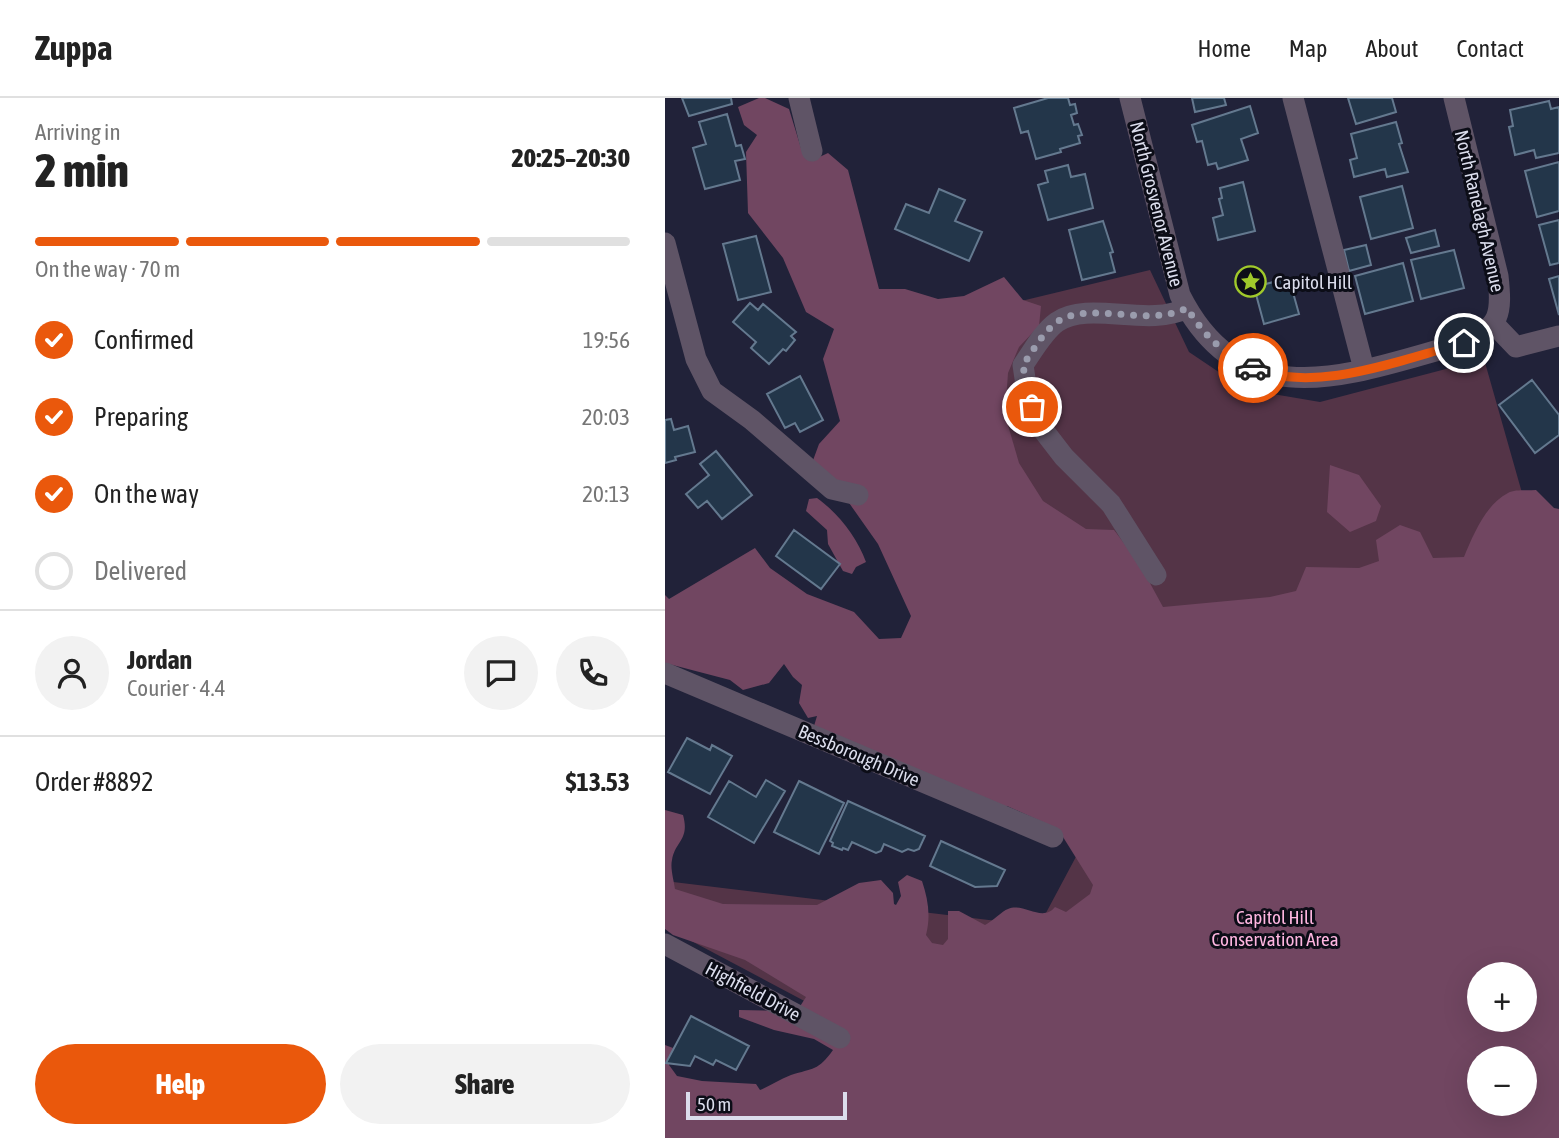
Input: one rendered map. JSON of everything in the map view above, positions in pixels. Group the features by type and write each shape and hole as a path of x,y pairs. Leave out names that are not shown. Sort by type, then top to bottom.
{"street":[{"path":"799,98 812,151"},
{"name":"North Grosvenor Avenue","path":"1130,98 1180,295 1215,344 1243,364 1262,372 1305,379 1332,377 1464,343 1484,334 1494,324"},
{"path":"1293,98 1364,369"},
{"name":"North Ranelagh Avenue","path":"1454,98 1499,275 1500,299 1494,324"},
{"path":"665,243 696,359 712,391 752,420 832,489 858,495"},
{"path":"1156,575 1111,504 1064,457 1037,422 1027,392 1023,365 1037,344 1058,321 1086,314 1174,315 1187,308"},
{"path":"1494,324 1516,347 1559,336"},
{"name":"Bessborough Drive","path":"665,673 1053,837"},
{"name":"Highfield Drive","path":"665,944 840,1038"}],"green space":[{"name":"Capitol Hill Conservation Area","path":"765,98 789,109 801,148 811,161 828,153 848,170 879,289 905,289 938,299 964,296 1004,277 1023,300 1041,306 1039,326 1019,347 1008,373 1005,415 1019,463 1043,501 1086,529 1114,530 1139,563 1163,607 1270,597 1296,591 1306,567 1359,568 1379,561 1376,540 1400,525 1420,532 1433,558 1464,557 1487,512 1500,498 1511,492 1536,490 1554,508 1559,509 1559,1138 665,1138 665,1045 673,1048 669,1065 677,1076 702,1081 756,1084 760,1090 815,1068 833,1050 814,1039 774,1030 739,1017 739,1010 797,1011 806,997 745,960 673,935 665,929 665,810 683,815 685,823 685,830 672,863 675,889 723,904 817,905 859,883 881,880 893,893 896,905 901,896 898,882 907,875 922,881 928,908 926,935 932,943 943,945 948,939 948,911 959,911 985,925 1006,910 1014,908 1044,913 1055,907 1066,912 1090,894 1093,885 1058,829 1007,806 983,813 814,726 817,716 808,718 799,703 802,685 784,664 769,683 743,690 730,680 665,663 665,595 669,599 755,548 770,568 807,594 854,612 879,639 901,638 911,616 878,544 847,500 808,474 819,444 840,421 823,359 834,329 806,312 783,258 748,213 746,152 757,135 744,125 738,107"},
{"name":"Capitol Hill Conservation Area","path":"1150,270 1189,352 1244,389 1320,402 1484,359 1530,521 1559,1138 665,1138 665,1103 727,1112 831,1079 859,1030 665,927 665,881 1039,926 1094,823 939,563 888,333"},
{"path":"1330,465 1359,475 1381,506 1376,521 1350,532 1327,512"},
{"path":"817,498 846,526 862,553 866,562 856,567 852,574 843,571 828,544 827,530 806,511 809,499"}],"building":[{"path":"682,98 731,98 732,104 689,116"},
{"path":"1048,98 1068,98 1070,105 1075,104 1077,113 1071,115 1074,125 1078,124 1082,135 1078,136 1080,143 1036,159 1028,131 1021,133 1014,108"},
{"path":"1192,98 1224,98 1226,105 1195,112"},
{"path":"1348,98 1392,98 1396,112 1356,124"},
{"path":"1549,101 1551,109 1559,107 1559,153 1536,158 1534,150 1515,155 1509,127 1513,126 1510,110"},
{"path":"1250,106 1258,133 1241,139 1248,160 1218,169 1216,163 1208,165 1202,141 1197,142 1192,125"},
{"path":"727,114 736,146 741,145 745,159 735,161 740,180 705,189 693,148 706,144 699,122"},
{"path":"1396,122 1402,143 1399,144 1408,172 1387,177 1385,169 1354,177 1350,160 1357,158 1351,134"},
{"path":"1559,162 1559,211 1537,217 1525,171"},
{"path":"1068,165 1071,177 1085,174 1093,208 1048,220 1038,185 1048,182 1045,171"},
{"path":"1243,182 1255,231 1218,240 1213,218 1223,215 1219,199 1222,198 1220,188"},
{"path":"1402,186 1413,228 1371,239 1360,197"},
{"path":"939,189 965,200 955,221 982,232 969,261 895,229 906,204 929,213"},
{"path":"1559,220 1559,263 1550,265 1539,225"},
{"path":"1103,221 1113,252 1110,253 1115,272 1082,280 1069,230"},
{"path":"1435,230 1439,246 1411,253 1406,238"},
{"path":"756,236 771,292 738,300 723,244"},
{"path":"1366,245 1371,265 1349,271 1344,250"},
{"path":"1454,250 1464,288 1421,299 1411,260"},
{"path":"1403,263 1413,301 1365,314 1355,276"},
{"path":"1559,276 1559,315 1549,279"},
{"path":"1289,278 1299,314 1264,324 1254,287"},
{"path":"750,303 758,310 763,304 796,332 791,336 795,340 786,351 783,349 769,364 751,348 756,342 733,322"},
{"path":"800,376 823,420 800,432 795,423 785,428 767,394"},
{"path":"1532,380 1559,415 1559,435 1535,453 1499,405"},
{"path":"671,419 674,430 688,426 695,452 675,457 676,460 665,463 665,420"},
{"path":"716,451 752,495 722,519 707,501 698,508 686,494 709,475 700,464"},
{"path":"794,530 840,564 821,589 776,556"},
{"path":"687,738 710,750 712,745 732,756 710,794 668,772"},
{"path":"766,780 785,791 754,843 708,817 729,781 756,797"},
{"path":"799,781 844,803 819,854 774,832"},
{"path":"848,801 925,836 919,849 902,852 884,844 881,851 876,853 852,842 848,850 832,846 830,841"},
{"path":"941,841 1005,870 997,886 975,887 930,866"},
{"path":"691,1016 749,1046 736,1070 716,1060 713,1065 695,1056 690,1066 666,1063"}],"way so far":[{"path":"1032,407 1023,365 1037,344 1058,321 1086,314 1152,317 1174,315 1187,308 1215,344 1253,368"}],"place":[{"name":"Capitol Hill","path":"1251,282"}],"route":[{"path":"1253,368 1283,377 1332,377 1464,343"}]}
